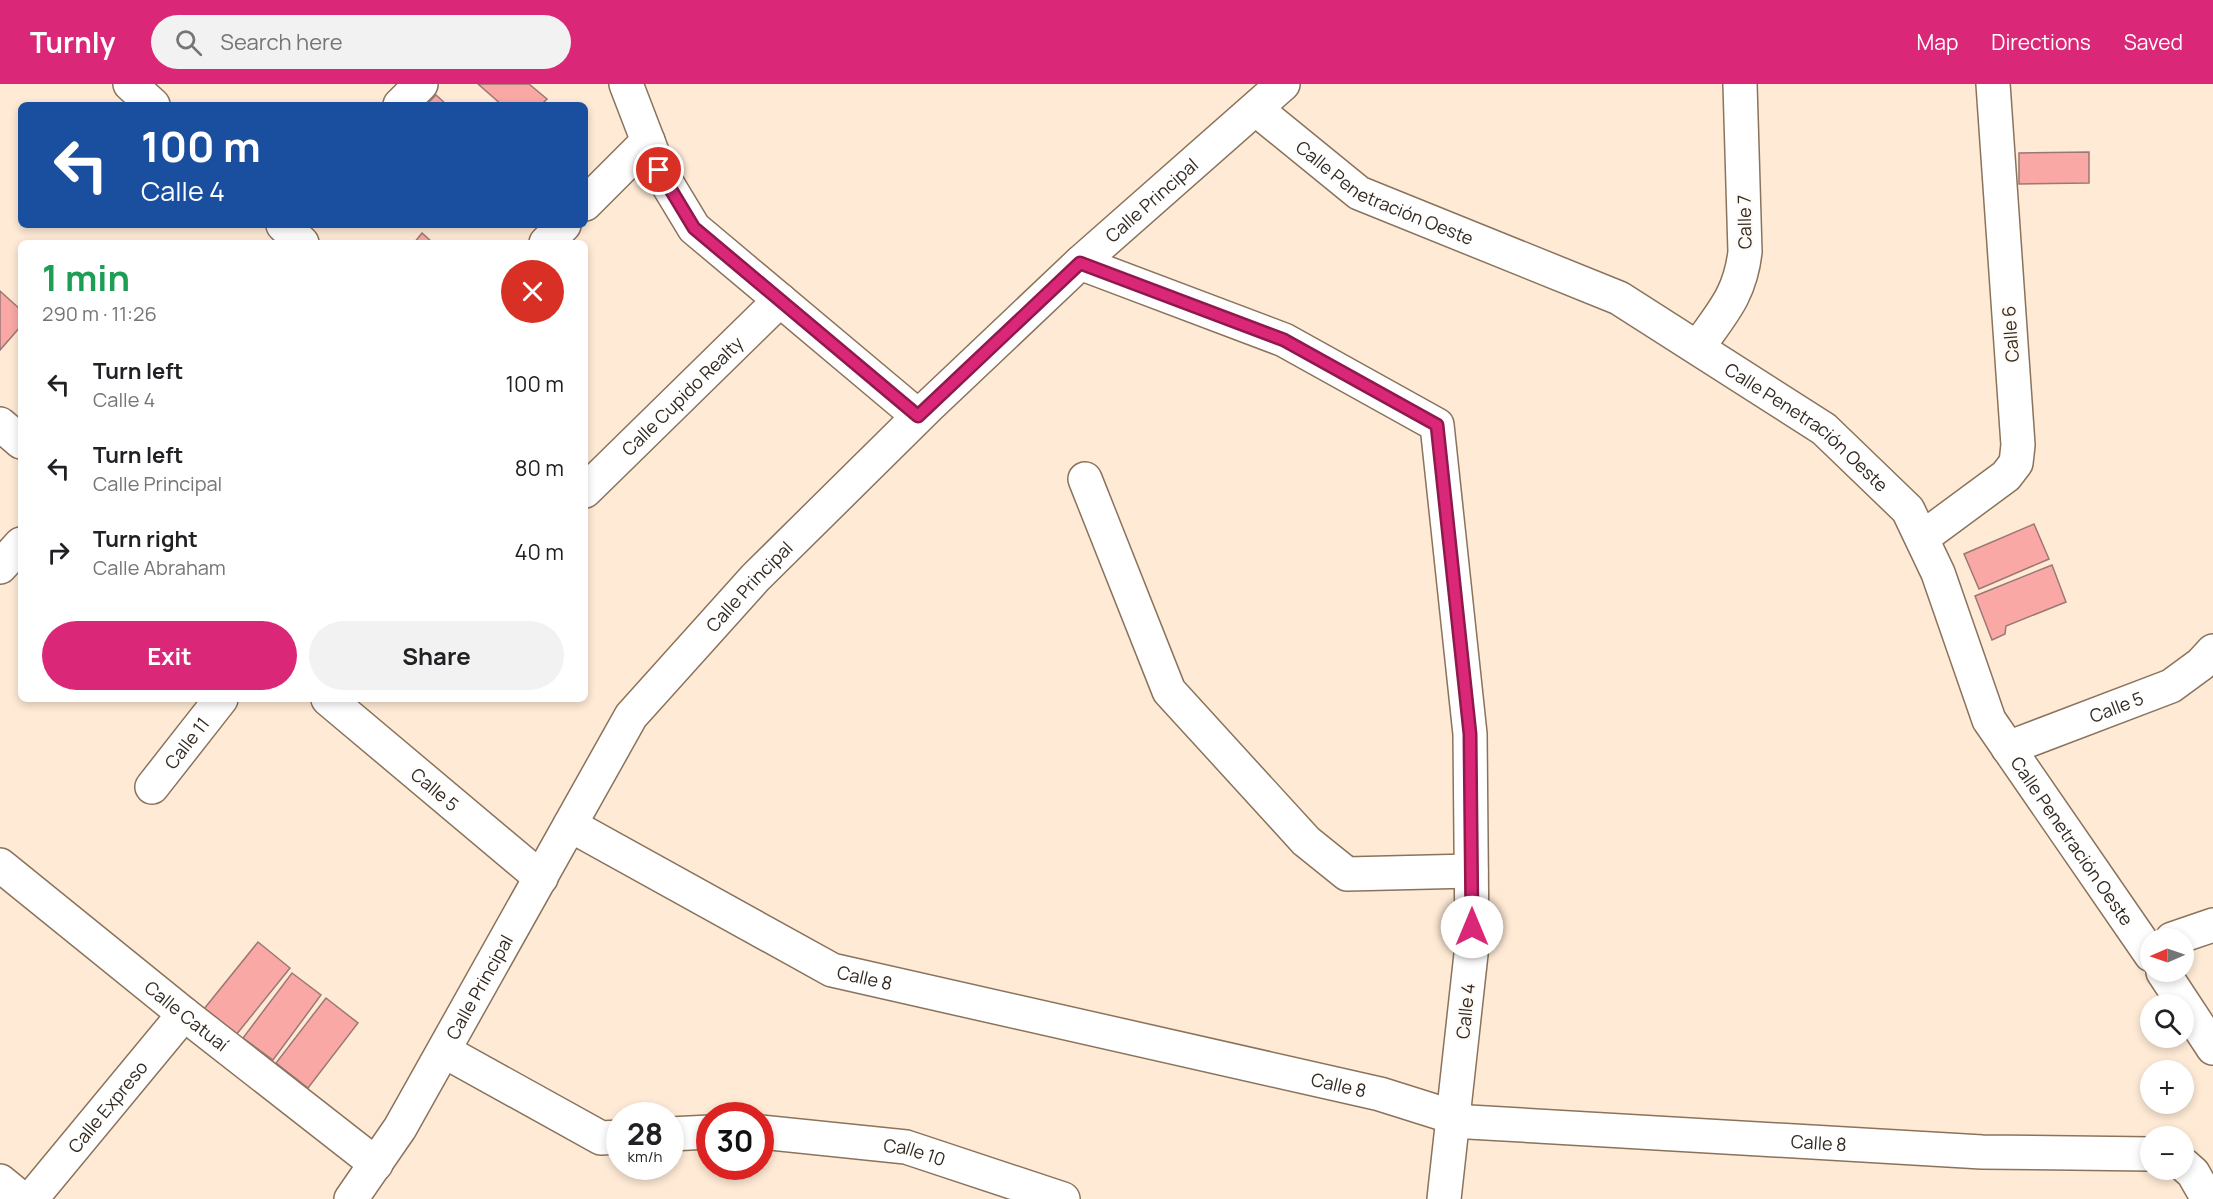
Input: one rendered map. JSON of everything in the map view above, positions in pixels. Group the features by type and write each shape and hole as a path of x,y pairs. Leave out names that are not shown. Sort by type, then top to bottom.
{"street":[{"path":"130,84 150,102"},
{"path":"403,102 421,84"},
{"path":"626,84 659,170 694,228 918,416"},
{"name":"Calle Principal","path":"351,1199 400,1128 631,716 755,578 918,416 1080,263 1257,110 1283,84"},
{"name":"Calle 7","path":"1698,347 1736,293 1743,273 1746,252 1740,84"},
{"name":"Calle 6","path":"1922,538 2006,476 2016,463 2018,445 1993,84"},
{"name":"Calle Penetración Oeste","path":"1257,110 1359,193 1619,298 1824,429 1908,510 1938,573 1989,720 2140,929"},
{"path":"588,201 648,141"},
{"path":"286,228 299,240"},
{"path":"549,240 561,228"},
{"name":"Calle 4","path":"1080,263 1284,340 1437,425 1470,734 1472,945 1444,1199"},
{"name":"Calle Cupido Realty","path":"588,488 780,300"},
{"path":"0,424 18,439"},
{"path":"1085,479 1169,691 1306,841 1347,874 1471,871"},
{"path":"0,567 18,547"},
{"name":"Calle 5","path":"2008,748 2171,686 2201,664 2213,651"},
{"name":"Calle 11","path":"152,787 218,702"},
{"name":"Calle 5","path":"332,702 541,878"},
{"name":"Calle 8","path":"570,825 832,970 1380,1094 1469,1122 1982,1152 2140,1154"},
{"name":"Calle Catuaí","path":"0,865 184,1014 376,1164"},
{"path":"2194,934 2213,925"},
{"name":"Calle Penetración Oeste","path":"2175,982 2213,1047"},
{"name":"Calle Expreso","path":"31,1199 184,1014"},
{"path":"444,1051 601,1138 606,1138"},
{"name":"Calle 10","path":"774,1133 906,1147 1063,1199"},
{"path":"2194,1175 2208,1199"},
{"path":"0,1181 22,1199"}],"building":[{"path":"478,84 529,84 547,99 544,102 499,102"},
{"path":"436,95 444,102 429,102"},
{"path":"2089,152 2089,183 2019,184 2019,153"},
{"path":"422,233 430,240 416,240"},
{"path":"0,291 18,307 18,329 0,350"},
{"path":"2034,524 2049,559 1979,589 1964,554"},
{"path":"2052,565 2066,602 2006,626 2005,634 1992,640 1975,596"},
{"path":"258,942 290,968 236,1035 204,1009"},
{"path":"292,973 321,995 273,1060 243,1038"},
{"path":"326,998 358,1023 308,1088 276,1063"}],"route":[{"path":"659,170 694,228 918,416 1080,263 1284,340 1437,425 1470,734 1472,927"}]}
